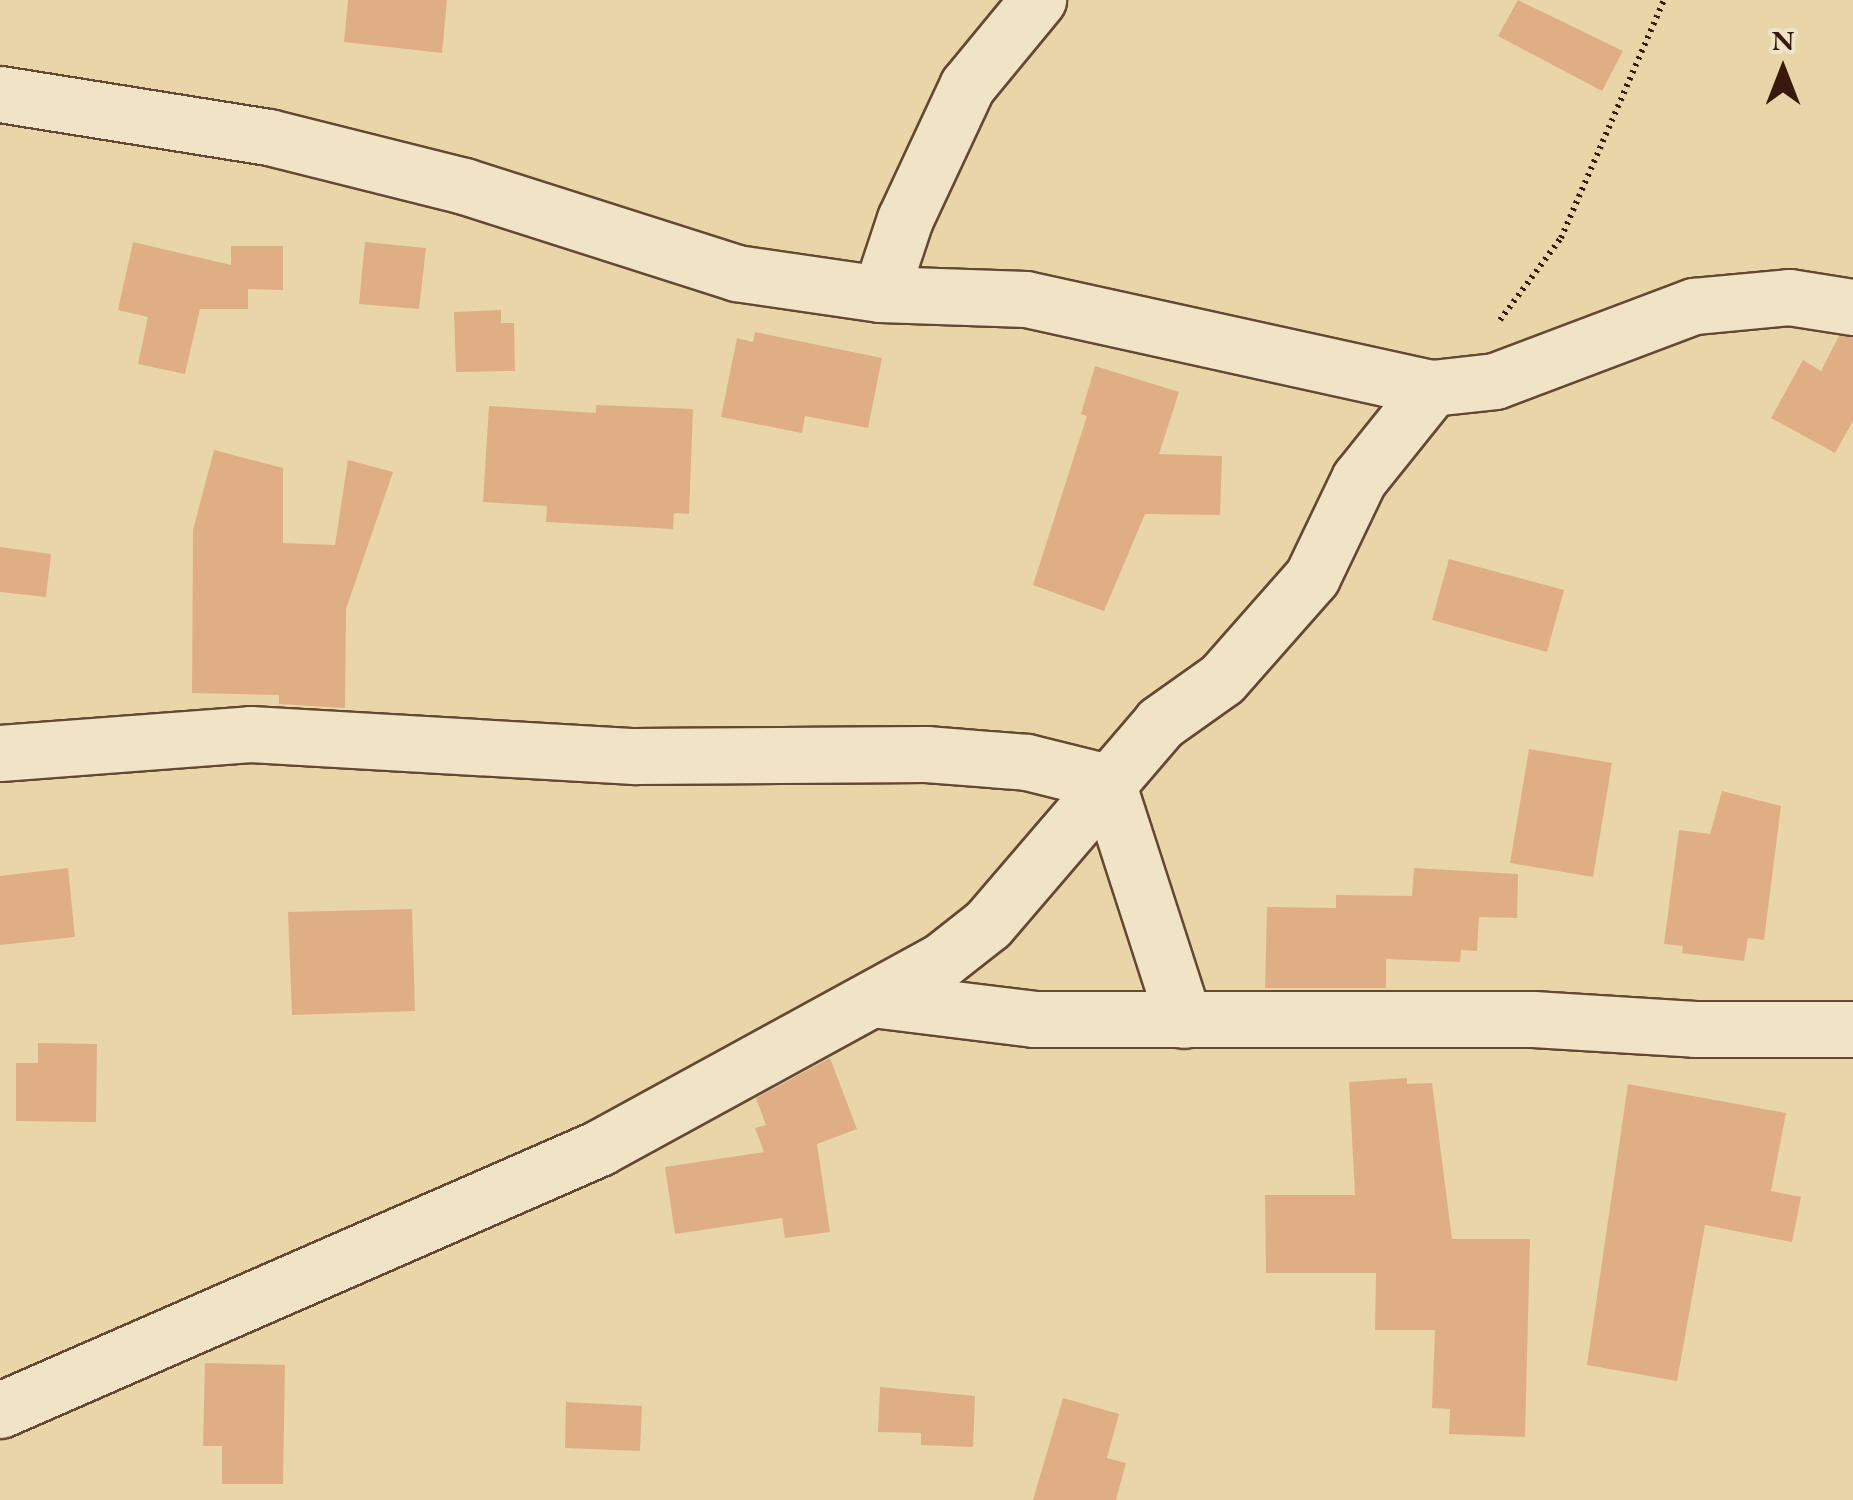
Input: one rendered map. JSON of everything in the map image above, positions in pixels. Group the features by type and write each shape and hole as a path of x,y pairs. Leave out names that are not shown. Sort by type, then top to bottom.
{"street":[{"path":"880,294 905,219 967,86 1038,0"},
{"path":"0,94 269,137 464,186 736,273 880,294 1026,299 1432,388 1494,381 1694,306 1789,297 1853,308"},
{"path":"0,1410 599,1148 880,1000 988,924 1160,723 1222,678 1312,577 1359,479 1432,388"},
{"path":"0,754 250,734 634,756 926,754 1026,762 1106,782"},
{"path":"1106,782 1184,1020"},
{"path":"880,1000 1034,1019 1533,1019 1695,1030 1853,1030"}],"path":[{"path":"1432,388 1477,350 1562,238 1664,0"}],"building":[{"path":"348,0 447,0 442,53 344,42"},
{"path":"1518,0 1623,51 1602,91 1498,36"},
{"path":"133,242 231,265 231,246 283,246 283,290 248,289 248,309 200,309 185,374 138,364 148,317 118,310"},
{"path":"365,242 426,248 419,309 359,304"},
{"path":"501,310 501,323 514,323 515,371 456,372 454,312"},
{"path":"755,332 882,358 868,428 805,416 802,433 721,417 737,338 753,342"},
{"path":"1839,336 1853,337 1853,421 1835,453 1771,418 1803,360 1821,371"},
{"path":"1095,366 1179,392 1159,454 1222,456 1220,515 1145,514 1104,611 1033,585 1087,416 1081,414"},
{"path":"596,405 693,409 689,514 674,513 673,529 546,522 547,506 483,502 489,406 596,413"},
{"path":"214,450 283,468 283,543 335,545 348,460 393,472 346,609 345,708 279,704 279,695 192,693 193,530"},
{"path":"0,547 51,554 46,597 0,592"},
{"path":"1449,559 1564,590 1547,652 1432,620"},
{"path":"1529,749 1612,763 1593,877 1510,863"},
{"path":"1722,791 1781,806 1764,940 1748,938 1744,961 1682,953 1683,946 1664,944 1679,830 1710,834"},
{"path":"68,868 75,937 0,945 0,876"},
{"path":"1414,868 1518,874 1517,918 1479,917 1477,951 1461,950 1460,962 1386,959 1386,988 1265,988 1267,907 1336,908 1336,895 1412,896"},
{"path":"412,909 415,1011 292,1015 288,912"},
{"path":"38,1043 97,1044 96,1122 16,1121 16,1063 38,1063"},
{"path":"830,1058 857,1129 817,1144 830,1232 785,1238 782,1218 675,1234 665,1167 764,1152 755,1128 766,1125 756,1098"},
{"path":"1407,1078 1407,1084 1432,1083 1452,1239 1530,1239 1525,1437 1449,1434 1450,1409 1432,1408 1435,1330 1375,1330 1376,1273 1266,1273 1265,1195 1355,1195 1349,1082"},
{"path":"1628,1084 1786,1113 1771,1191 1801,1197 1792,1242 1705,1225 1677,1381 1587,1365"},
{"path":"205,1363 285,1365 283,1484 222,1484 222,1446 203,1446"},
{"path":"880,1387 975,1396 973,1447 921,1445 921,1433 878,1432"},
{"path":"1063,1398 1119,1414 1107,1458 1126,1463 1116,1500 1033,1500"},
{"path":"566,1402 642,1406 640,1451 565,1448"}]}
